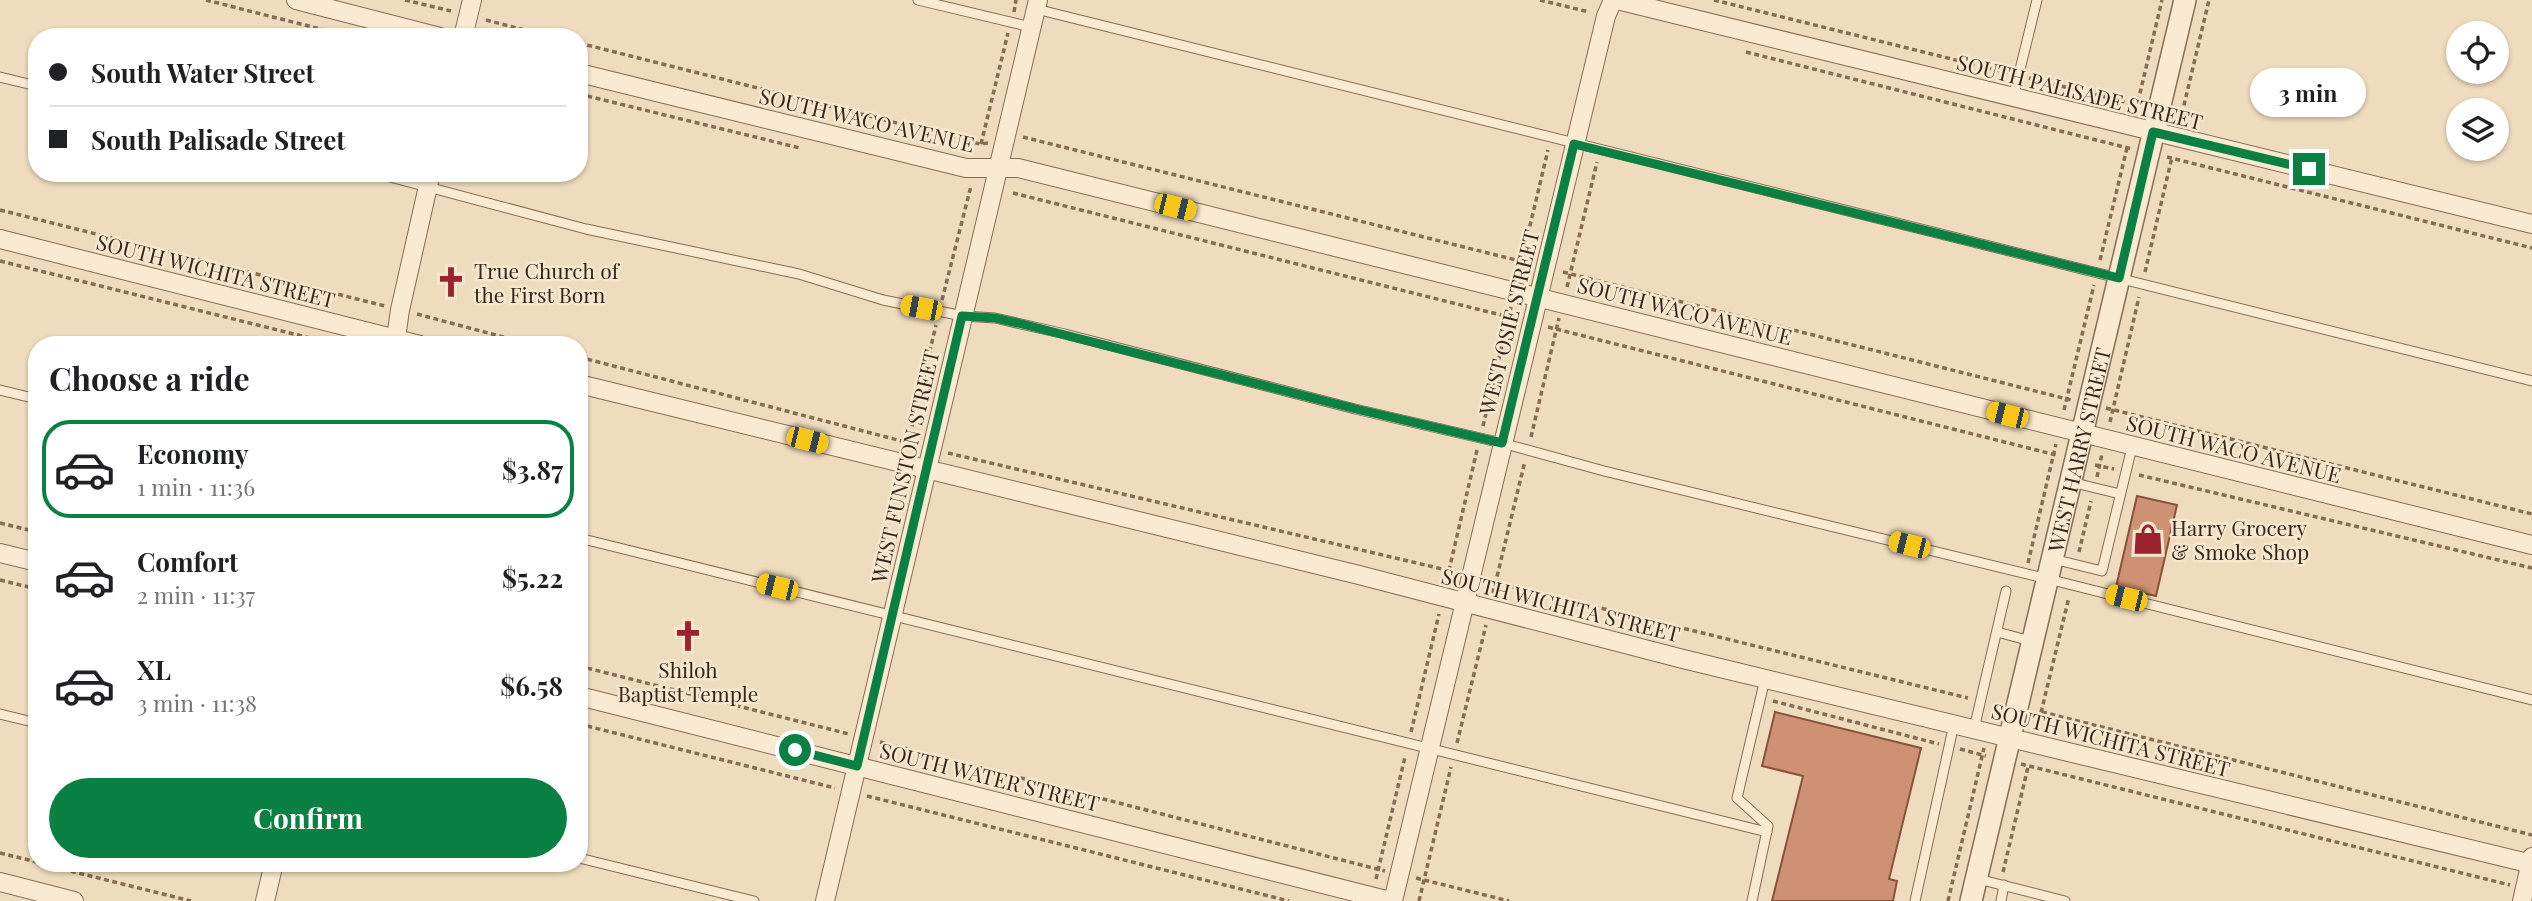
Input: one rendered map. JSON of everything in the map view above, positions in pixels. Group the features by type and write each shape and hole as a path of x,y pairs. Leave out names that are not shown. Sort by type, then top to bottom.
{"street":[{"path":"296,0 405,28"},
{"path":"465,28 472,0"},
{"name":"WEST HARRY STREET","path":"1971,901 2185,0"},
{"name":"SOUTH PALISADE STREET","path":"1612,5 2132,127 2151,143 2532,225"},
{"name":"WEST OSIE STREET","path":"1385,900 1399,874 1574,144 1612,5"},
{"name":"WEST FUNSTON STREET","path":"825,901 1035,12"},
{"name":"SOUTH WACO AVENUE","path":"588,75 952,164 975,168 1018,168 2532,545"},
{"path":"397,336 400,310 430,182"},
{"name":"SOUTH WICHITA STREET","path":"0,239 373,336"},
{"name":"SOUTH WICHITA STREET","path":"588,386 1765,679 2532,862"},
{"path":"0,553 28,560"},
{"name":"SOUTH WATER STREET","path":"588,698 1385,900"},
{"path":"2523,895 2532,862"},
{"path":"265,901 272,872"},
{"path":"0,882 74,901"}],"lane":[{"path":"918,0 1011,22 1035,12 1556,138 2532,381"},
{"path":"2013,98 2037,0"},
{"path":"0,77 28,84"},
{"path":"436,182 586,229 799,274 883,300 962,316 995,318 1054,331 1604,471 2025,573 2050,569 2102,571 2132,447"},
{"path":"0,390 28,397"},
{"path":"2071,482 2120,494"},
{"path":"588,540 1767,832"},
{"path":"2050,569 2532,700"},
{"path":"1981,731 1980,701 2006,592"},
{"path":"1997,632 2033,641"},
{"path":"1752,901 1769,826 1738,798 1765,679"},
{"path":"0,714 28,721"},
{"path":"1915,901 1954,724"},
{"path":"588,860 754,901"},
{"path":"1976,879 2065,901"},
{"path":"2001,901 2004,886"}],"path":[{"path":"206,0 316,28"},
{"path":"909,465 908,443 1016,0"},
{"path":"1540,0 1612,5"},
{"path":"1714,0 2138,105"},
{"path":"2025,573 2162,0"},
{"path":"588,46 980,144 1021,137 2532,514"},
{"path":"1735,49 2127,148 2151,143 2532,248"},
{"path":"588,96 800,148"},
{"path":"1385,900 1379,869 1548,150 1556,138"},
{"path":"1419,901 1597,160"},
{"path":"0,210 499,336"},
{"path":"0,261 302,336"},
{"path":"588,359 931,449 1496,582 1980,701"},
{"path":"2033,450 2532,568"},
{"path":"0,523 28,530"},
{"path":"0,580 28,587"},
{"path":"588,668 1509,901"},
{"path":"2041,712 2532,835"},
{"path":"588,726 1289,901"},
{"path":"1948,901 1982,755 1981,731"},
{"path":"1966,751 2523,895"},
{"path":"0,853 28,861"},
{"path":"73,872 191,901"}],"building":[{"path":"2137,496 2177,505 2156,596 2116,587"},
{"path":"1775,712 1921,748 1889,879 1897,881 1893,901 1772,901 1803,776 1762,766"}],"place":[{"name":"True Church of the First Born","path":"451,282"},
{"name":"Harry Grocery & Smoke Shop","path":"2148,539"},
{"name":"Shiloh Baptist Temple","path":"688,636"}],"route":[{"path":"795,750 857,766 962,316 995,318 1065,334 1356,409 1502,443 1574,144 2119,278 2153,132 2309,169"}]}
